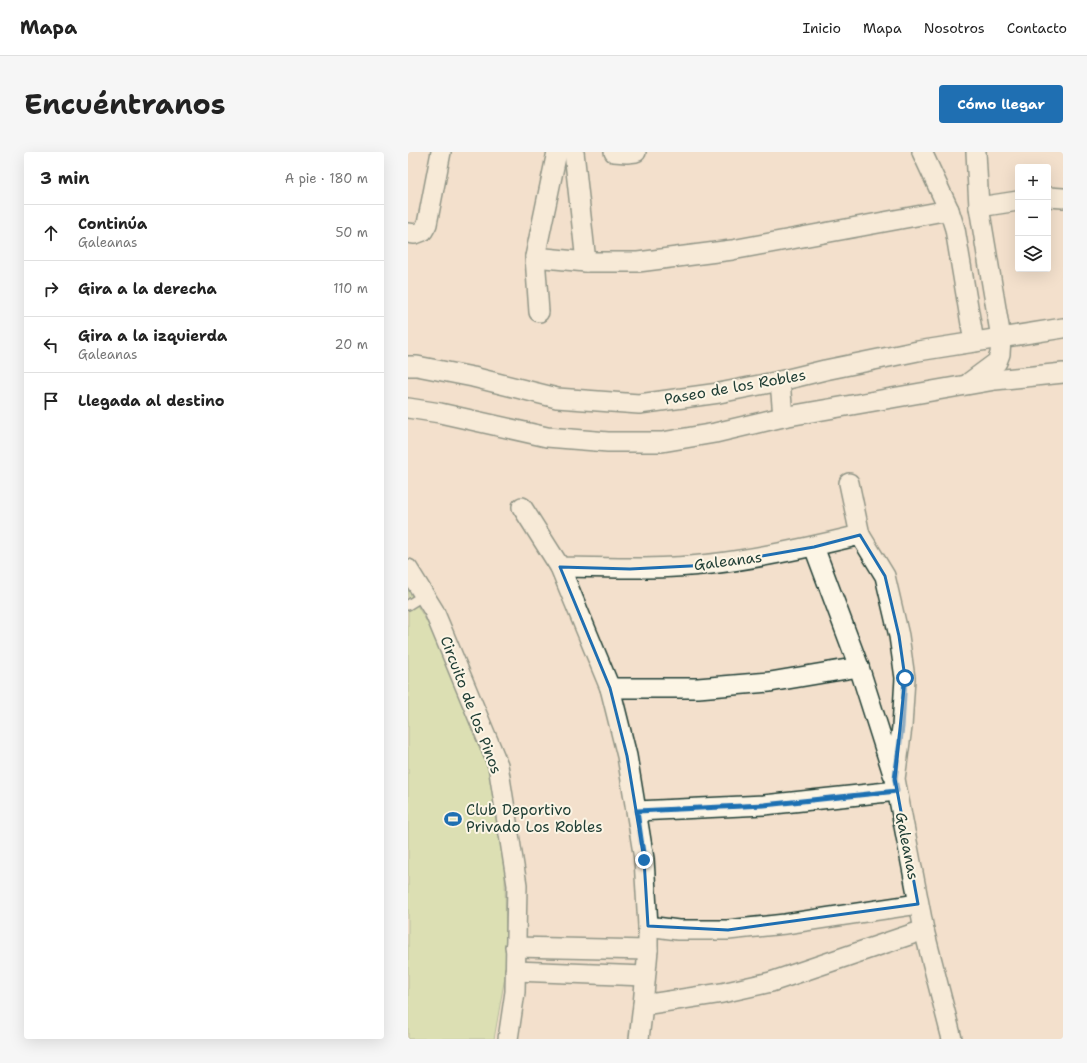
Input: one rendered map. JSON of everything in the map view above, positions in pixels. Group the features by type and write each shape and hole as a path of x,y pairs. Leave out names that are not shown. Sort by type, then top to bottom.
{"street":[{"path":"408,234 415,234 424,231 428,224 441,152"},
{"path":"538,312 534,257 557,152"},
{"path":"574,152 586,262"},
{"path":"614,152 636,152"},
{"path":"922,152 949,210 955,229 974,342"},
{"path":"965,385 997,362 1000,354 1001,338 981,216 976,152"},
{"path":"1051,197 1063,198"},
{"path":"955,229 981,216 1015,202"},
{"path":"534,257 586,262 638,262 732,250 949,210"},
{"name":"Paseo de los Robles","path":"408,366 417,366 473,377 557,398 639,404 719,393 918,351 1063,328"},
{"path":"408,408 440,413 547,437 608,442 662,442 715,433 783,417 965,385 995,380 1063,373"},
{"path":"780,381 783,417"},
{"path":"849,483 860,535"},
{"path":"522,507 560,567 610,688 627,756 644,860 648,926 648,950 639,1039"},
{"name":"Galeanas","path":"560,567 630,569 710,565 764,557 814,547 860,535 885,576 899,636 905,678 896,785 918,904 952,1039"},
{"path":"637,811 764,805 896,785 859,667 814,547"},
{"name":"Circuito de los Pinos","path":"408,570 434,611 498,765 517,885 515,992 508,1039"},
{"path":"610,688 698,688 770,682 859,667"},
{"path":"648,926 678,930 728,930 785,924 918,904"},
{"path":"643,1005 722,993 771,982 924,930"},
{"path":"515,946 648,950"},
{"path":"516,971 645,976"}],"lane":[{"path":"408,605 424,595"}],"highlighted area":[{"path":"860,535 885,576 899,636 905,678 895,779 918,904 728,930 648,926 644,859 627,756 610,688 560,567 630,569 710,565 814,547"}],"green space":[{"name":"Club Deportivo Privado Los Robles","path":"408,590 440,644 490,767 505,871 506,971 494,1039 408,1039"}],"place":[{"name":"Club Deportivo Privado Los Robles","path":"453,819"}],"route":[{"path":"644,860 637,811 764,805 897,791 895,779 902,727 905,678"}]}
